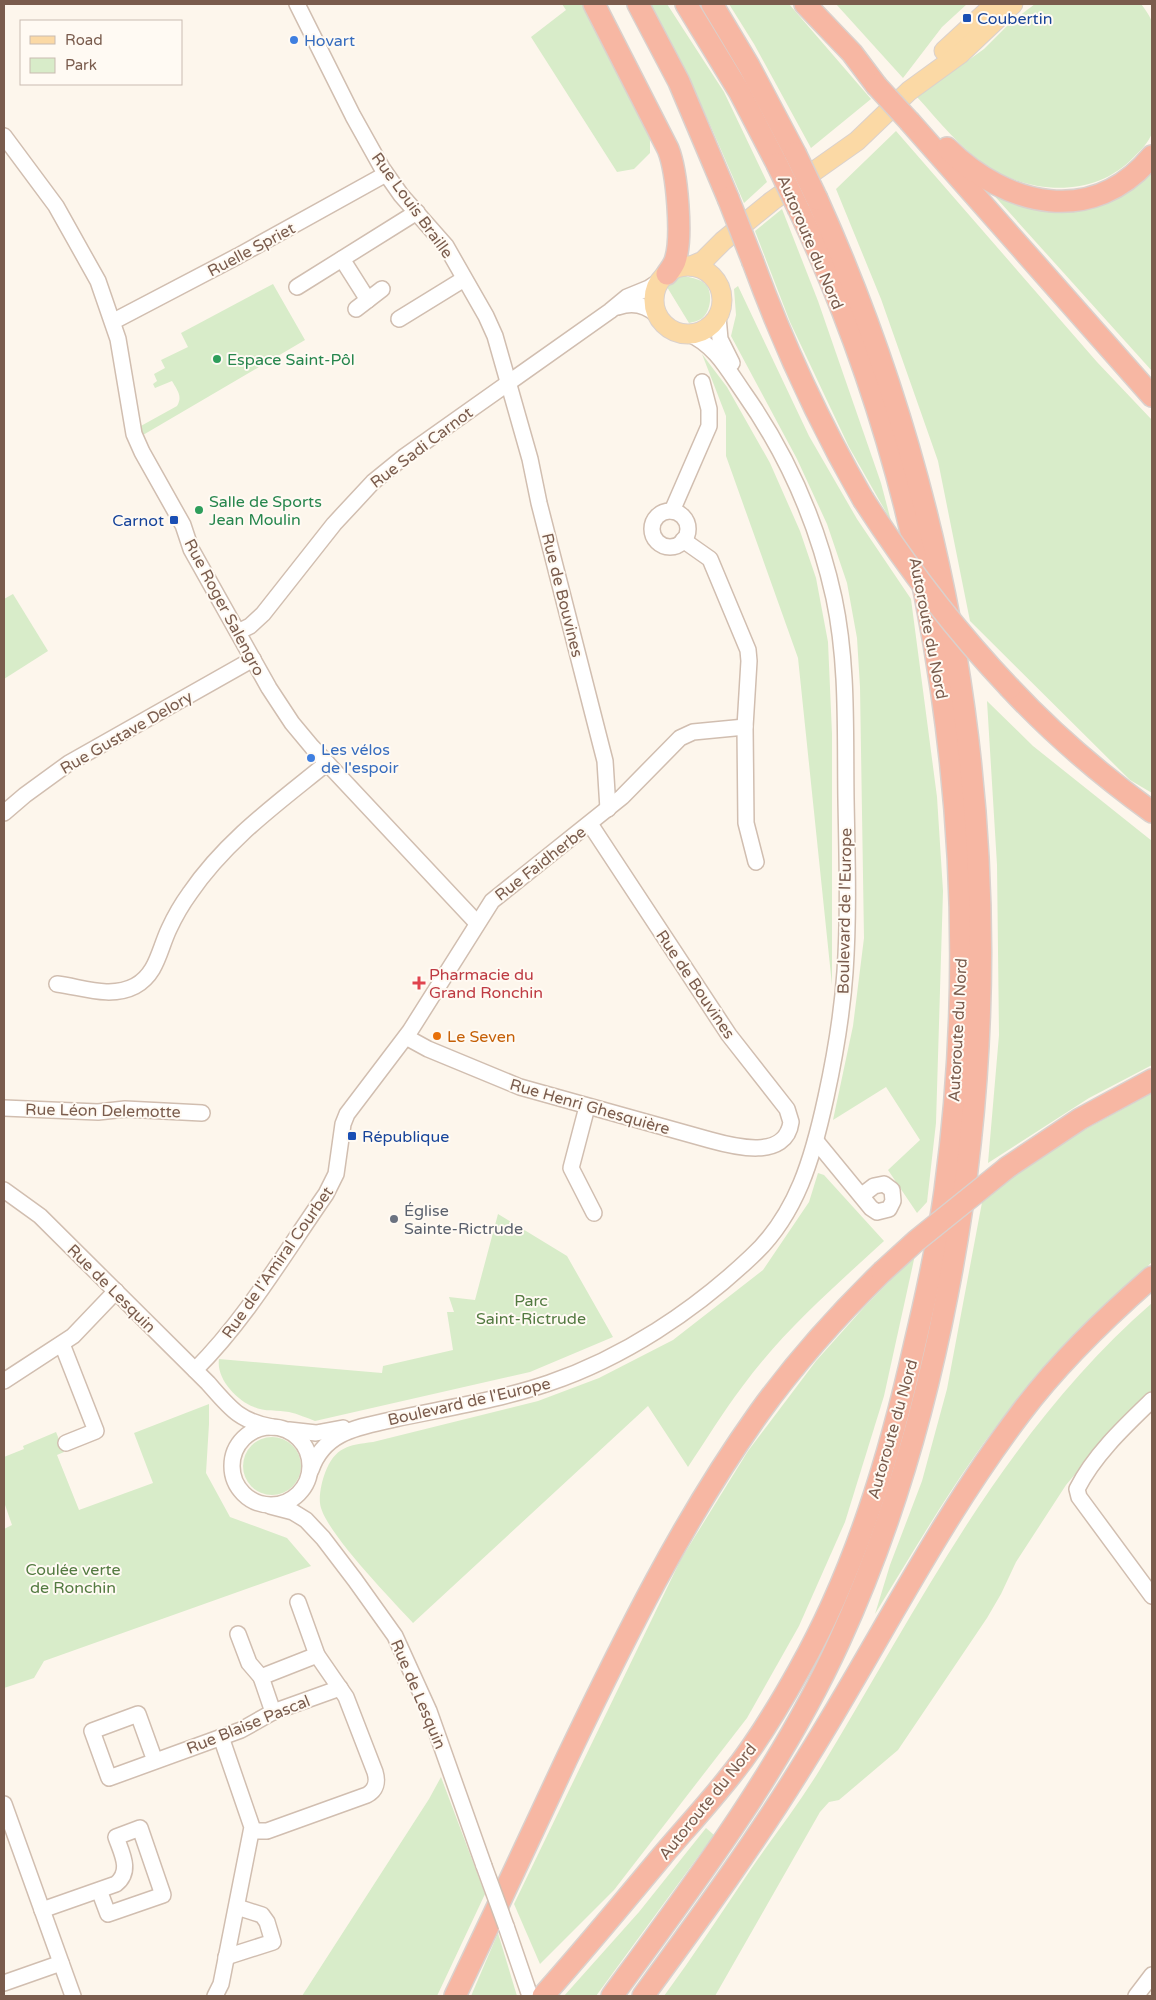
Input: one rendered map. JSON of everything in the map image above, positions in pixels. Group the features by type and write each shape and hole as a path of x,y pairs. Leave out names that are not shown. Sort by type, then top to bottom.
{"highway":[{"path":"594,4 668,148 674,168 677,196 678,246 675,261 664,277"},
{"path":"638,4 679,82 802,380 836,451 863,499 894,546 932,597 1010,688 1060,739 1113,783 1152,812"},
{"name":"Autoroute du Nord","path":"543,1996 732,1774 779,1703 818,1633 848,1565 891,1442 920,1324 946,1188 959,1034 960,923 954,802 941,685 919,568 884,435 846,323 799,210 739,91 686,4"},
{"name":"Autoroute du Nord","path":"612,1996 720,1845 770,1770 819,1682 842,1636 878,1547 912,1444 940,1330 967,1179 978,1054 981,986 981,915 976,813 961,682 940,567 898,411 859,299 817,199 795,153 749,66 712,4"},
{"path":"805,4 913,119 1152,396"},
{"path":"913,119 979,175 1006,190 1033,199 1071,201 1097,195 1123,183 1138,172 1152,156"},
{"path":"455,1996 589,1713 652,1586 687,1524 734,1451 785,1380 840,1315 882,1272 916,1241 1008,1167 1080,1118 1152,1080"},
{"path":"643,1996 720,1890 807,1759 954,1510 998,1444 1040,1389 1073,1352 1118,1307 1152,1277"}],"main road":[{"path":"909,91 921,74 995,4"},
{"path":"736,232 722,258 719,286 722,303 718,317 704,330 688,334 668,328 657,315 654,297 664,277 680,267 691,266 703,261 736,232 772,201 856,141 909,91 960,54 1013,4"},
{"path":"691,266 708,272 719,286"}],"street":[{"name":"Rue Louis Braille","path":"297,4 353,116 386,174 446,246 490,325 509,382"},
{"name":"Rue Roger Salengro","path":"4,136 46,192 71,231 98,281 114,321 120,346 130,418 136,440 182,525 191,549 269,688 292,723 327,763 477,923"},
{"name":"Ruelle Spriet","path":"114,321 238,256 386,174"},
{"path":"297,287 417,212"},
{"path":"342,259 368,300"},
{"name":"Rue Sadi Carnot","path":"238,632 250,626 263,614 340,517 373,482 405,456 627,297 649,288 664,277"},
{"path":"399,318 464,279"},
{"path":"356,309 382,289"},
{"name":"Rue Sadi Carnot","path":"610,311 622,306 636,304 657,315"},
{"name":"Boulevard de l'Europe","path":"367,1425 515,1393 551,1382 599,1362 654,1331 718,1286 754,1255 771,1236 787,1214 799,1190 816,1141 832,1069 845,974 848,906 843,660 840,630 834,599 819,544 794,478 752,405 721,342 718,332 718,317"},
{"name":"Boulevard de l'Europe","path":"688,334 712,348 752,405"},
{"name":"Rue de Bouvines","path":"509,382 605,761 608,809"},
{"path":"672,511 709,426 709,409 702,382"},
{"path":"672,511 680,514 685,520 687,528 683,540 673,546 665,546 658,542 652,529 655,518 661,513 672,511"},
{"path":"683,540 710,559 748,650 749,668 745,728 746,823 756,862"},
{"name":"Rue Gustave Delory","path":"4,813 69,763 253,659"},
{"name":"Rue Faidherbe","path":"406,1037 488,906 498,895 608,809 680,738 693,732 745,728"},
{"path":"57,984 112,992 124,990 138,984 154,967 173,921 189,894 208,869 239,836 327,763"},
{"name":"Rue de Bouvines","path":"590,824 729,1035 787,1109 790,1116 790,1126 780,1141"},
{"name":"Rue Henri Ghesquière","path":"406,1037 428,1049 483,1073 546,1096 732,1145 762,1148 780,1141"},
{"name":"Rue de l'Amiral Courbet","path":"195,1370 222,1343 248,1310 326,1194 336,1174 343,1124 347,1114 406,1037"},
{"path":"587,1107 571,1168 594,1213"},
{"name":"Rue Léon Delemotte","path":"4,1108 98,1112 125,1109 202,1112"},
{"path":"816,1141 861,1196"},
{"name":"Rue de Lesquin","path":"4,1190 40,1216 195,1370 234,1412 245,1420 277,1428"},
{"path":"4,1381 62,1344 80,1330 116,1291"},
{"path":"62,1344 96,1431 66,1443"},
{"name":"Rue de Lesquin","path":"215,1392 230,1415 237,1436 234,1453"},
{"path":"1152,1400 1107,1447 1077,1489 1079,1497 1152,1596"},
{"path":"367,1425 327,1442 317,1454 303,1490 296,1498 286,1503 270,1506 253,1501 240,1491 233,1476 232,1464 234,1453 239,1444 256,1430 277,1428 316,1432 367,1425"},
{"path":"277,1428 297,1436 304,1444 310,1459 310,1475"},
{"name":"Rue de Lesquin","path":"310,1475 306,1498 308,1509 323,1538"},
{"name":"Rue de Lesquin","path":"270,1506 300,1515 323,1538 382,1616 404,1652 432,1718 530,1996"},
{"path":"252,1831 267,1831 367,1795 374,1790 376,1782 375,1772 349,1704 316,1655 298,1602"},
{"path":"238,1634 249,1663 261,1677 273,1712"},
{"path":"261,1677 316,1655"},
{"name":"Rue Blaise Pascal","path":"156,1761 138,1714 92,1731 109,1778 156,1761 222,1737 251,1725 273,1712 340,1688"},
{"path":"215,1996 221,1984 252,1831 251,1821 222,1737"},
{"path":"4,1805 73,1996"},
{"path":"42,1910 116,1884 126,1869 116,1837 140,1828 163,1895 108,1914 99,1890"},
{"path":"226,1957 273,1942 262,1915 237,1907"},
{"path":"4,1983 61,1963"},
{"path":"1136,1996 1152,1975"}],"green space":[{"path":"562,4 584,4 650,137 650,153 634,169 617,172 531,37 566,10"},
{"path":"650,4 667,4 724,92 767,182 744,203 688,77"},
{"path":"729,4 789,4 871,99 811,148 754,44"},
{"path":"836,4 967,4 942,27 903,78"},
{"path":"1035,4 1141,4 1151,21 1153,29 1153,122 1151,136 1142,149 1118,170 1101,180 1082,186 1063,188 1043,187 1023,183 1005,176 987,166 968,151 917,97 984,49 1011,22"},
{"path":"896,131 1097,362 1152,420 1152,793 1130,780 970,621 938,461 881,299 836,189"},
{"path":"1152,166 1152,371 990,191 1056,209"},
{"path":"782,209 818,301 881,483 891,521 849,447 790,322 755,231"},
{"path":"685,276 702,282 707,286 710,295 707,313 701,319 689,323 667,287 675,279"},
{"name":"Espace Saint-Pôl","path":"273,284 305,340 143,435 139,427 177,406 179,402 179,393 172,381 155,388 153,384 157,381 154,374 165,368 161,360 188,347 181,333"},
{"path":"738,286 809,436 857,519 911,599 937,797 943,891 936,1123 927,1202 917,1213 888,1170 920,1140 886,1087 833,1120 853,1026 864,938 860,687 857,638 847,583 827,524 797,459 731,336 736,315 734,289"},
{"path":"702,354 727,387 770,463 800,531 816,578 828,642 832,734 832,985 798,658 726,456 726,416"},
{"path":"13,594 48,651 4,679 4,599"},
{"path":"987,701 1033,746 1152,841 1152,1065 1089,1098 988,1163 999,1035 997,865"},
{"path":"1152,1093 1152,1262 1068,1342 1001,1420 944,1501 875,1614 890,1565 922,1481 947,1389 983,1197 1055,1146"},
{"path":"818,1173 824,1175 884,1241 846,1275 774,1347 721,1416 688,1467 648,1406 413,1623 345,1547 324,1515 320,1503 321,1488 325,1473 333,1458 343,1449 356,1444 373,1442 538,1401 599,1378 673,1340 763,1270 809,1202"},
{"name":"Parc Saint-Rictrude","path":"498,1214 567,1256 613,1337 530,1372 315,1421 289,1412 258,1409 247,1404 234,1394 224,1381 219,1366 219,1359 382,1373 383,1366 453,1350 447,1312 454,1312 449,1297 475,1300"},
{"path":"915,1255 884,1396 845,1522 799,1626 747,1718 614,1890 540,1964 514,1904 681,1559 748,1451 816,1361 866,1305"},
{"path":"1152,1303 1152,1390 1108,1435 1066,1485 1016,1562 987,1618 898,1750 839,1800 829,1802 820,1812 715,1996 664,1996 811,1784 929,1584 1008,1464 1051,1408 1099,1354"},
{"name":"Coulée verte de Ronchin","path":"209,1404 206,1473 230,1517 287,1538 311,1566 44,1661 34,1678 4,1688 4,1529 12,1525 4,1502 4,1457 24,1449 23,1446 56,1432 64,1452 57,1455 79,1510 153,1483 134,1433"},
{"path":"266,1437 278,1437 293,1445 301,1460 301,1472 293,1487 278,1495 266,1495 251,1487 243,1472 243,1460 251,1445"},
{"path":"441,1777 485,1894 437,1996 302,1996 429,1799"},
{"path":"706,1828 714,1835 596,1996 564,1996 639,1912"},
{"path":"498,1933 517,1996 471,1996"}],"place":[{"name":"Coubertin","path":"967,18"},
{"name":"Hovart","path":"294,40"},
{"name":"Espace Saint-Pôl","path":"217,359"},
{"name":"Salle de Sports Jean Moulin","path":"199,510"},
{"name":"Carnot","path":"174,520"},
{"name":"Les vélos de l'espoir","path":"311,758"},
{"name":"Pharmacie du Grand Ronchin","path":"419,983"},
{"name":"Le Seven","path":"437,1036"},
{"name":"République","path":"352,1136"},
{"name":"Église Sainte-Rictrude","path":"394,1219"}]}
